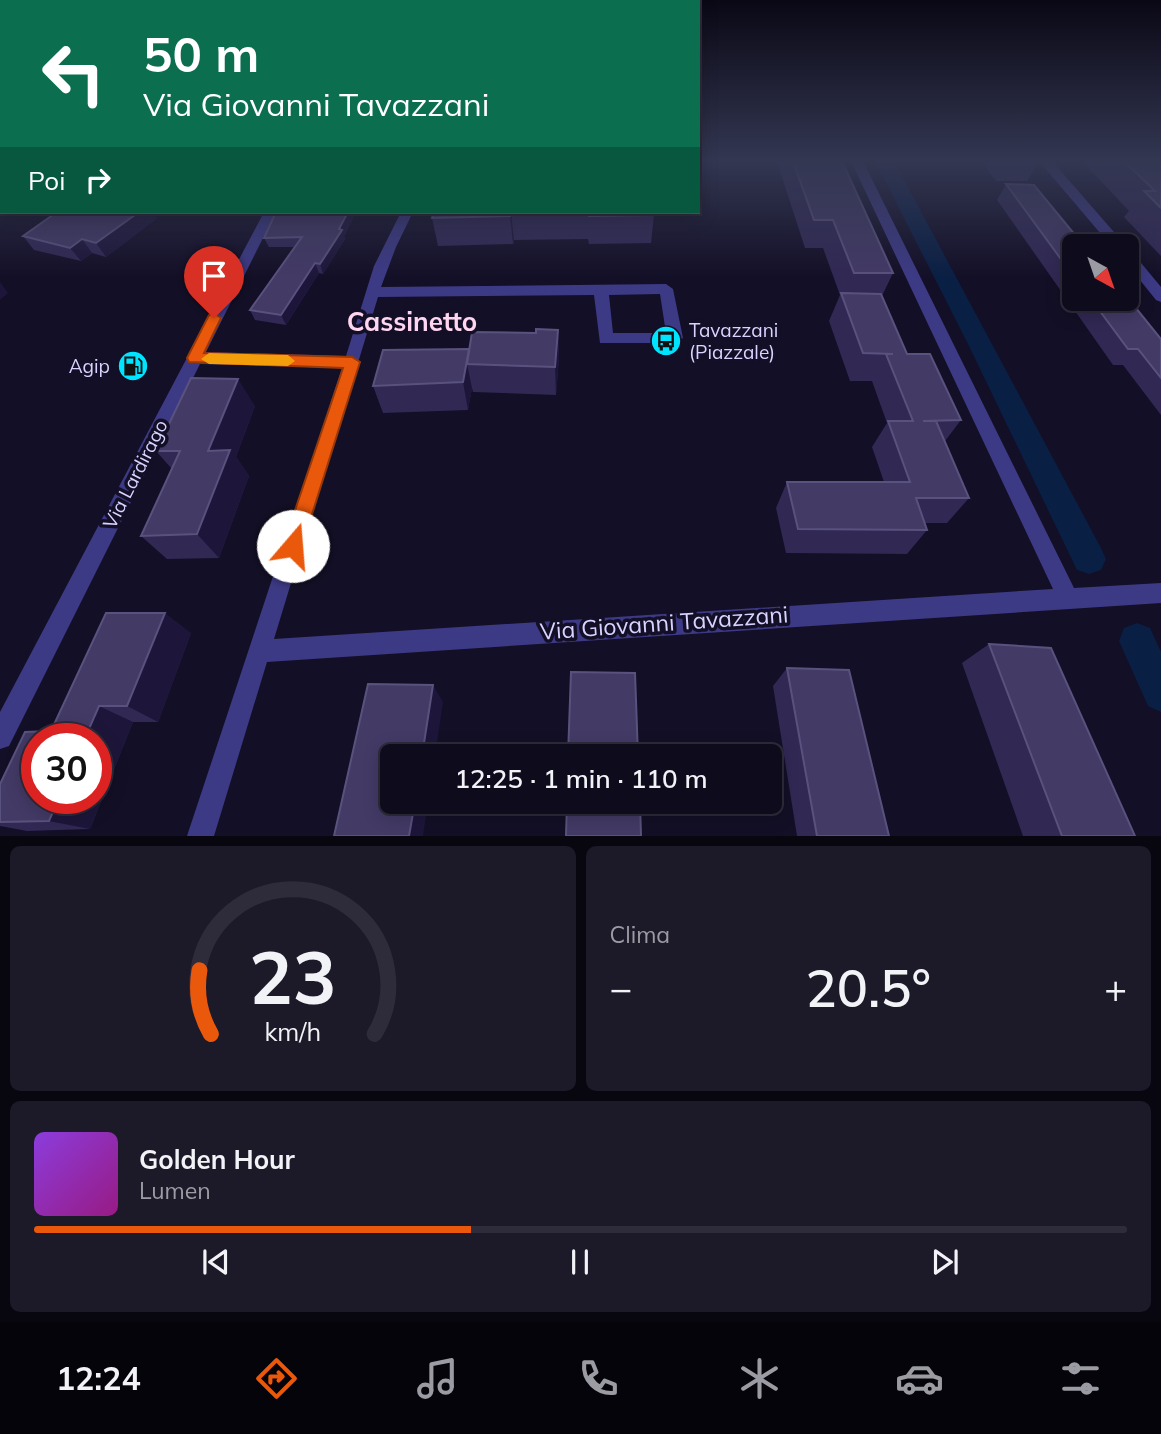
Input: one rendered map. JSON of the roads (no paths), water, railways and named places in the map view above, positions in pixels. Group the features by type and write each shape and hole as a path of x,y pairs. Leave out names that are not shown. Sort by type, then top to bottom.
{"street":[{"path":"876,200 1069,600"},
{"path":"1079,200 1109,234"},
{"name":"Via Lardirago","path":"0,737 269,214"},
{"path":"200,835 372,292 397,228 406,214"},
{"path":"1139,270 1161,297"},
{"path":"372,292 666,289 675,338 606,339 601,290"},
{"path":"194,358 352,362"},
{"name":"Via Giovanni Tavazzani","path":"258,651 1161,593"}],"waterway":[{"path":"905,200 980,342 1089,559"},
{"path":"1137,641 1161,693"}],"place":[{"name":"Tavazzani (Piazzale)","path":"666,341"},
{"name":"Agip","path":"133,366"}],"district":[{"name":"Cassinetto","path":"412,322"}]}
